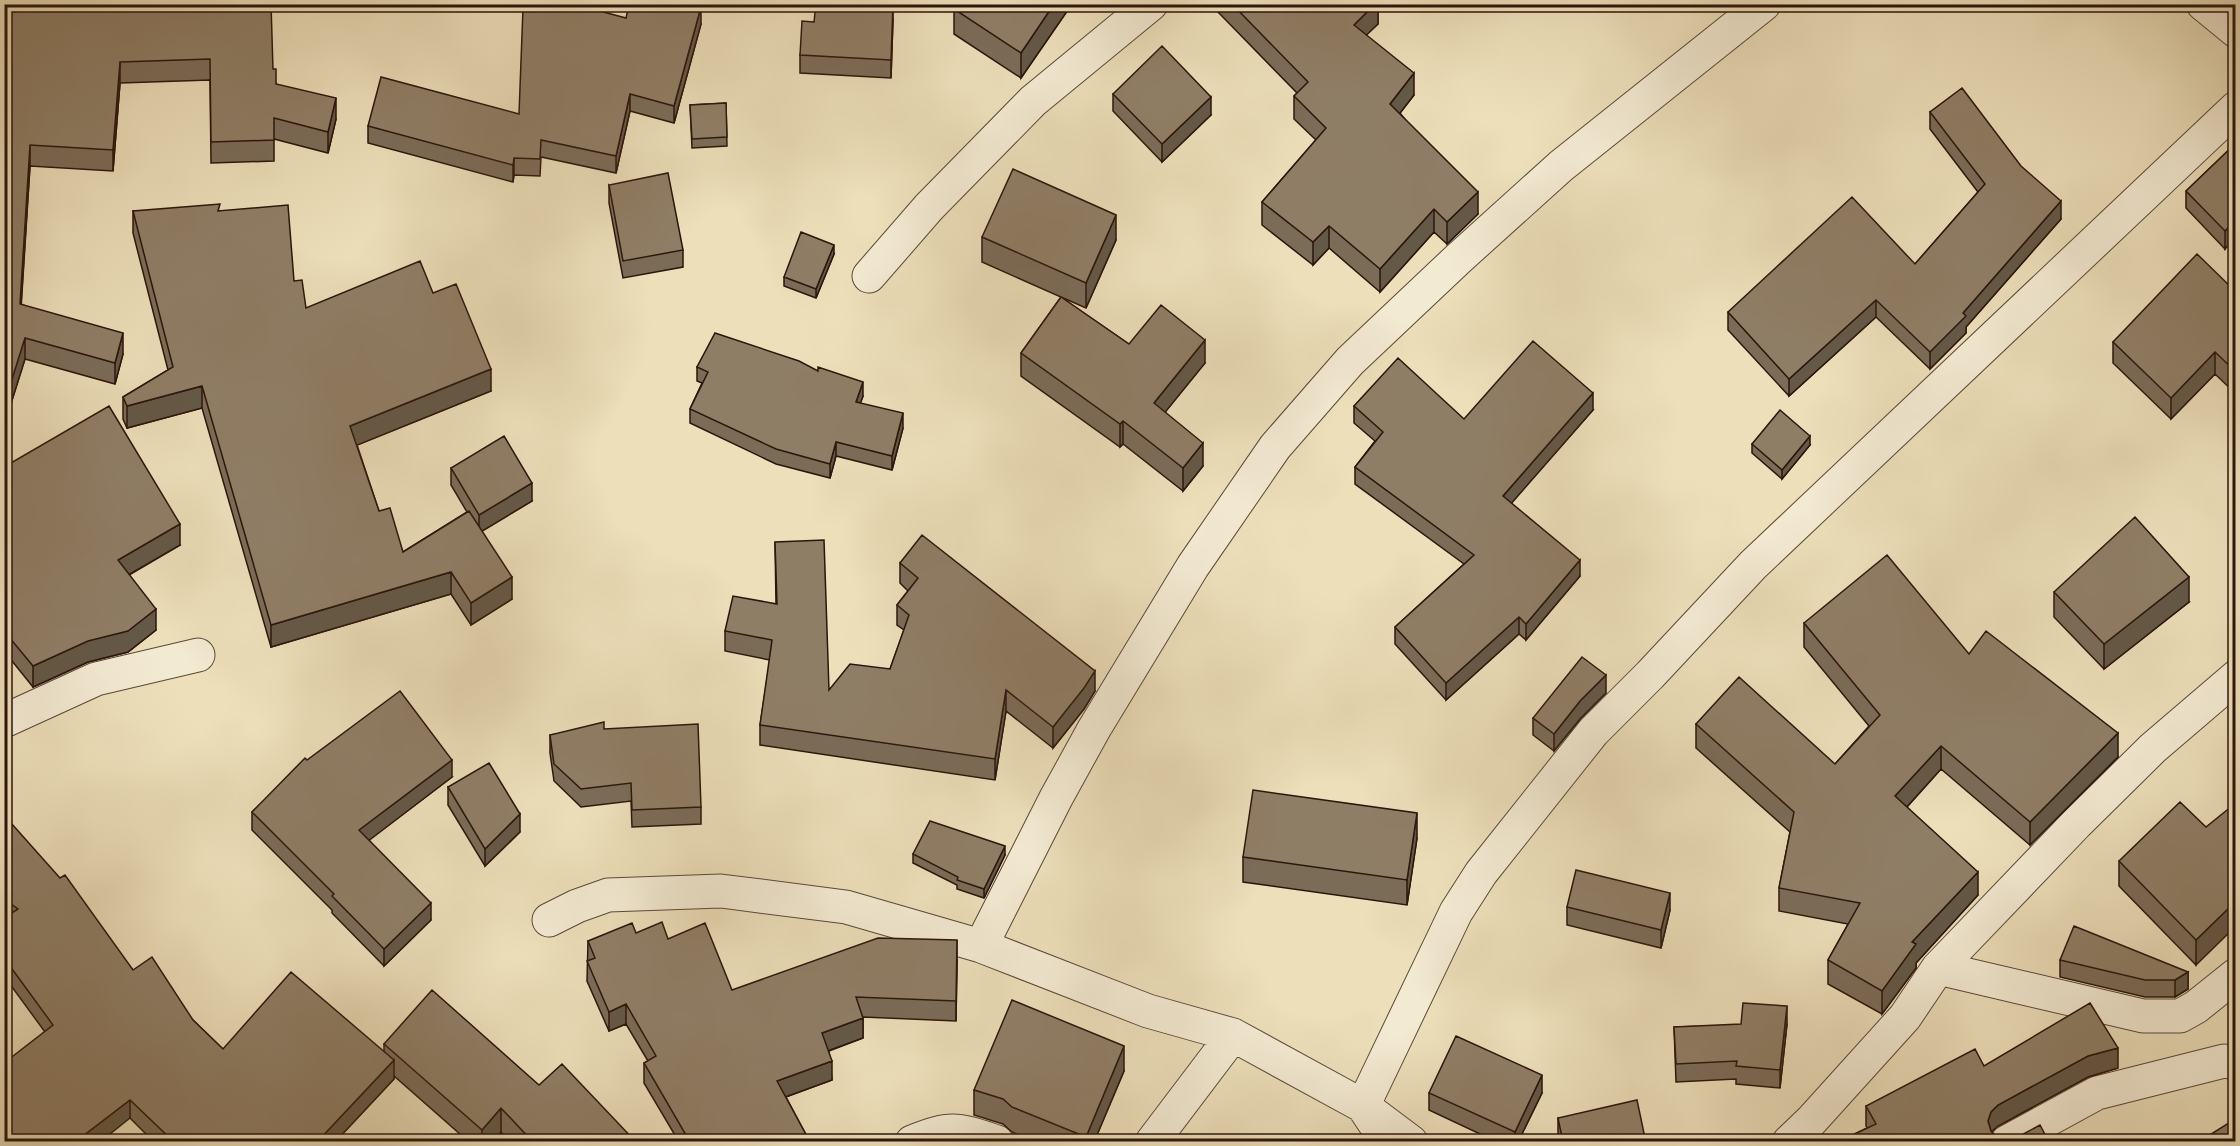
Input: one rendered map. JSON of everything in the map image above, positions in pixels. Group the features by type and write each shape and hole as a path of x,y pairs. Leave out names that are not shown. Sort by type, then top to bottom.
{"street":[{"path":"869,276 929,207 1033,101 1151,4"},
{"path":"981,946 1056,798 1094,729 1193,566 1275,447 1350,361 1467,251 1561,166 1764,4"},
{"path":"2203,4 2235,31"},
{"path":"1363,1106 1456,912 1481,873 1593,732 1753,565 2235,108"},
{"path":"4,721 96,679 198,655"},
{"path":"1789,1142 1811,1121 1905,1017 1938,968 2076,823 2153,748 2235,677"},
{"path":"549,920 608,895 722,891 846,907 981,946 1148,1011 1233,1035 1363,1106 1411,1142"},
{"path":"1938,968 2143,1016 2180,1016 2196,1007 2235,975"},
{"path":"1152,1142 1233,1035"},
{"path":"2007,1142 2097,1094 2224,1061 2235,1064"},
{"path":"1363,1106 1387,1142"},
{"path":"912,1142 936,1132 954,1130 997,1142"}],"building":[{"path":"4,4 271,4 273,69 276,69 276,84 336,98 328,132 274,118 274,140 211,142 210,59 120,62 113,150 30,145 20,304 123,333 115,363 25,338 8,392 4,397"},
{"path":"651,4 693,4 701,7 674,106 630,94 616,156 541,140 540,159 514,158 513,165 368,126 381,77 519,114 523,8 596,10 626,18 629,5 650,10"},
{"path":"816,4 893,4 891,60 800,55 802,21 814,22"},
{"path":"957,4 1054,4 1021,53 954,9"},
{"path":"1232,4 1375,4 1354,25 1414,73 1390,104 1478,192 1447,222 1434,209 1380,269 1329,226 1313,242 1262,202 1326,128 1294,96 1308,82"},
{"path":"1162,46 1211,97 1162,144 1113,94"},
{"path":"1962,88 2021,166 2061,201 1963,313 1966,316 1930,352 1876,300 1789,379 1728,312 1852,197 1915,264 1985,184 1930,112"},
{"path":"726,103 727,137 692,139 690,105"},
{"path":"2235,144 2235,221 2225,231 2186,191"},
{"path":"1013,169 1116,215 1086,283 982,237"},
{"path":"668,173 683,250 623,261 609,185"},
{"path":"220,204 218,211 288,205 294,281 302,280 306,308 420,261 433,293 456,284 491,369 350,426 379,511 390,508 403,552 469,511 512,577 471,603 451,572 271,625 202,386 127,406 123,397 173,367 133,211"},
{"path":"801,232 834,245 816,289 784,277"},
{"path":"2197,254 2235,291 2235,371 2215,352 2171,398 2113,342"},
{"path":"1061,297 1129,344 1161,305 1205,340 1154,403 1203,443 1183,468 1123,421 1120,424 1021,353"},
{"path":"715,333 799,361 818,371 818,367 863,382 856,402 903,413 892,456 836,442 830,464 776,449 690,409 708,372 697,367"},
{"path":"1533,341 1593,393 1503,496 1580,560 1526,624 1519,617 1446,683 1395,627 1474,555 1355,467 1383,432 1354,406 1398,358 1464,419"},
{"path":"109,406 180,524 118,560 156,609 128,631 88,641 33,666 4,631 4,467"},
{"path":"1780,410 1810,436 1782,470 1752,444"},
{"path":"504,436 532,483 479,515 451,468"},
{"path":"2135,517 2189,577 2104,644 2054,592"},
{"path":"922,535 1095,671 1053,727 1006,690 995,759 760,725 772,640 725,631 733,596 777,604 775,542 824,540 829,690 850,664 890,669 909,615 897,605 918,578 900,563"},
{"path":"1887,555 1969,654 1986,631 2118,733 2030,822 1941,746 1895,796 1978,872 1912,942 1916,944 1882,991 1828,960 1860,903 1779,888 1794,812 1696,724 1739,677 1835,764 1880,715 1804,623"},
{"path":"1582,657 1606,675 1580,701 1554,734 1533,718"},
{"path":"400,691 452,760 359,830 431,903 384,949 332,896 334,894 252,812 305,758 307,760"},
{"path":"604,722 604,729 698,724 701,807 632,810 631,783 581,789 554,764 550,735"},
{"path":"489,763 520,814 485,849 448,787"},
{"path":"1253,790 1417,813 1407,880 1243,857"},
{"path":"2180,802 2206,827 2232,806 2235,810 2235,902 2196,940 2119,861"},
{"path":"4,816 11,820 11,823 60,878 65,875 133,970 152,957 193,1020 223,1049 291,972 394,1060 317,1142 174,1142 130,1100 75,1142 4,1142 4,1063 53,1025 4,958 4,918 18,909 4,899"},
{"path":"930,821 1005,846 984,889 957,880 958,877 913,854"},
{"path":"1576,870 1670,893 1661,930 1567,907"},
{"path":"662,922 668,939 705,923 732,990 878,938 957,940 956,1001 856,997 863,1018 822,1033 832,1061 777,1081 810,1142 690,1142 644,1063 656,1056 626,1004 609,1012 587,961 595,958 588,941 632,923 636,933"},
{"path":"2074,926 2188,972 2175,980 2145,980 2060,960"},
{"path":"432,990 539,1085 562,1064 636,1142 533,1142 501,1108 482,1130 384,1044"},
{"path":"1012,1000 1124,1046 1086,1137 1012,1107 1003,1099 974,1090"},
{"path":"1743,1003 1787,1006 1780,1070 1736,1066 1737,1061 1676,1064 1674,1027 1741,1024"},
{"path":"2090,1003 2118,1048 2088,1056 1998,1105 1991,1112 1988,1121 1991,1131 1998,1138 2007,1141 2040,1125 2049,1142 1838,1142 1876,1124 1866,1106 1975,1049 1984,1066"},
{"path":"1456,1036 1542,1075 1515,1132 1429,1093"},
{"path":"1637,1100 1645,1138 1631,1142 1563,1142 1558,1118"},
{"path":"2235,1119 2235,1142 2211,1142 2208,1136"}]}
